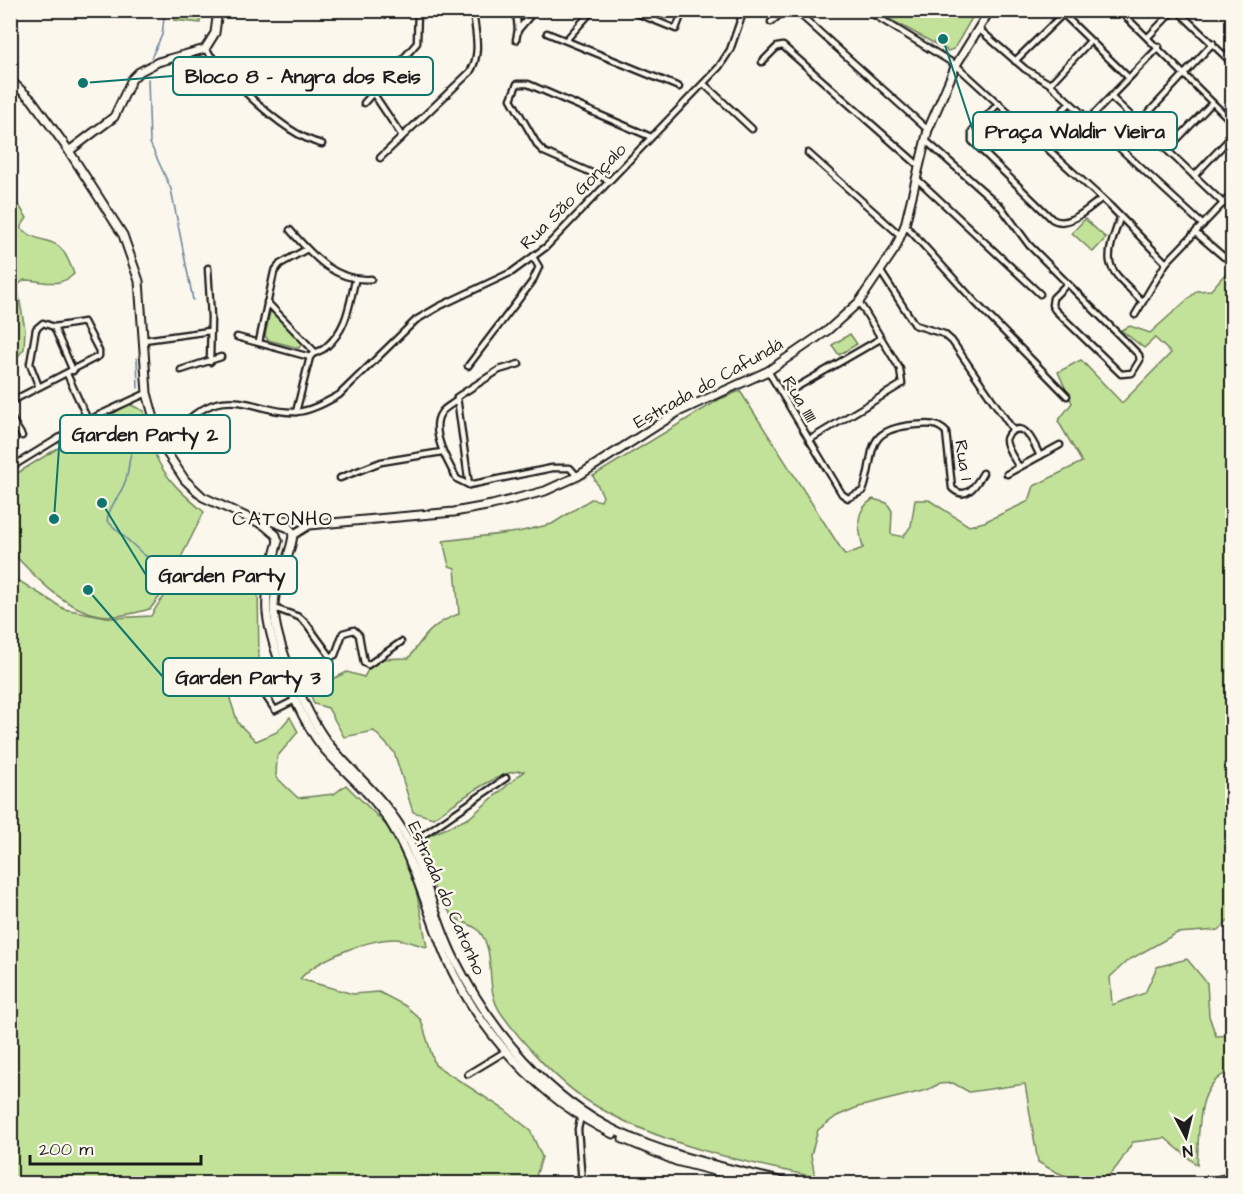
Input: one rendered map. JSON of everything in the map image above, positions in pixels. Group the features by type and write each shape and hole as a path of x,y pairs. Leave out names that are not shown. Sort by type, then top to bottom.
{"main road":[{"path":"69,151 114,117 132,79 139,72 158,62 205,49 215,33 218,10"},
{"name":"Estrada do Cafundá","path":"980,29 985,10"},
{"name":"Estrada do Cafundá","path":"292,538 304,527 324,523 420,516 492,505 545,490 578,476 678,412 768,371 828,330 860,302 881,272 901,236 928,130 956,65 990,10"},
{"name":"Estrada do Cafundá","path":"10,80 32,100 69,151 128,246 139,281 147,393 161,444 185,480 203,496 264,525 277,538"},
{"name":"Estrada do Cafundá","path":"238,514 271,521 324,523"},
{"path":"271,521 285,527 292,538 284,544 277,538 285,527 306,522"},
{"name":"Estrada do Catonho","path":"277,538 267,596 267,614 271,633 295,700 314,737 391,823 408,854 446,958 483,1021 506,1051 541,1085 581,1116 645,1149 676,1161 764,1184"},
{"name":"Estrada do Catonho","path":"292,538 276,587 274,608 277,628 290,667 320,733 394,816 410,844 454,957 467,983 504,1038 553,1088 586,1113 617,1131 644,1143 791,1184"},
{"path":"1202,1184 1233,1177"}],"street":[{"path":"364,103 417,43 418,10"},
{"path":"380,158 470,72 476,63 478,53 473,10"},
{"path":"516,10 518,30 516,40"},
{"path":"518,30 535,10"},
{"path":"566,40 593,10"},
{"path":"629,10 676,29 683,10"},
{"name":"Rua São Gonçalo","path":"161,444 199,411 217,403 248,403 296,412 312,409 339,395 416,320 440,306 502,278 533,257 704,84 730,50 744,10"},
{"path":"771,22 785,10"},
{"path":"795,10 928,130"},
{"path":"866,10 956,65 999,103 1166,263"},
{"path":"1119,10 1233,122"},
{"path":"1148,37 1176,10 1233,63"},
{"path":"1015,61 1061,12 1128,77"},
{"path":"980,29 1015,61 1050,84 1069,104 1203,225"},
{"path":"547,33 679,87"},
{"path":"1050,84 1090,41"},
{"path":"1139,123 1213,44"},
{"path":"762,62 777,47 783,46 918,165"},
{"path":"1088,120 1159,47"},
{"path":"205,49 239,86 300,137 322,144"},
{"path":"608,180 544,152 538,146 511,99 517,84 528,84 651,136"},
{"path":"704,84 752,129"},
{"path":"373,93 402,136"},
{"path":"1111,97 1224,204"},
{"path":"999,103 972,131 972,141 1052,219 1058,223 1067,222 1101,200"},
{"path":"1168,149 1212,103"},
{"path":"1056,117 1069,104"},
{"path":"1194,176 1233,136"},
{"path":"926,140 1001,207 1025,240 1139,355 1140,360 1131,373 1120,374 1055,310 1052,305 1053,298 1067,284"},
{"path":"808,153 901,236"},
{"path":"916,178 1040,294"},
{"path":"1135,315 1166,263 1233,195"},
{"path":"1120,218 1109,250 1110,267 1142,301"},
{"path":"905,225 975,302 1067,396"},
{"path":"291,230 307,249 336,273 355,281 371,279"},
{"path":"1197,234 1224,257 1233,255"},
{"path":"259,342 274,272 280,264 307,249"},
{"path":"468,366 532,282 538,267 533,257"},
{"path":"208,268 210,362"},
{"path":"881,272 915,325 944,334 951,341 1013,430"},
{"path":"296,412 310,357 315,352 323,350 344,326 355,281"},
{"path":"267,302 315,352"},
{"path":"809,440 902,384 900,369 860,302"},
{"path":"10,402 96,359 99,351 84,322 54,327 43,323 34,333 30,364 39,387"},
{"path":"54,327 73,370"},
{"path":"144,340 210,331"},
{"path":"237,337 310,357"},
{"path":"783,395 880,339"},
{"path":"181,370 221,357"},
{"path":"519,364 499,370 459,394 456,401 442,411 438,420 442,452 457,479 469,485 563,467 570,468 578,476"},
{"name":"Rua 11111","path":"768,371 809,440"},
{"path":"67,374 88,420"},
{"path":"10,468 88,420 147,393"},
{"path":"456,401 469,485"},
{"path":"10,417 22,436"},
{"name":"Rua 1","path":"809,440 843,494 848,498 863,491 874,441 890,429 900,426 932,424 946,432 952,488 956,492 967,493 972,490 983,473"},
{"path":"1019,467 1006,444 1008,435 1013,430 1020,430 1028,434 1040,456"},
{"path":"1008,474 1060,445"},
{"path":"340,478 381,462 442,452"},
{"path":"274,608 299,617 306,623 331,657 335,655 343,633 348,631 354,630 358,635 364,663 368,665 401,642"},
{"path":"263,692 274,710 295,700"},
{"path":"410,844 506,778"},
{"path":"468,1074 506,1051"},
{"path":"581,1116 578,1129 582,1184"}],"green space":[{"path":"175,11 202,11 200,23 174,20"},
{"path":"875,11 976,11 954,49 948,51"},
{"path":"11,193 27,218 20,228 30,235 57,245 63,251 74,274 68,279 50,283 24,280 17,286 25,329 24,349 11,365"},
{"path":"1085,219 1106,238 1093,252 1072,233"},
{"path":"1232,266 1232,917 1219,930 1177,933 1127,961 1110,977 1112,1005 1145,993 1157,967 1187,959 1207,983 1209,1016 1216,1036 1232,1035 1232,1071 1220,1077 1211,1086 1201,1110 1197,1165 1165,1138 1133,1142 1113,1171 1101,1179 1083,1180 1055,1171 1038,1162 1025,1084 969,1092 953,1083 939,1084 927,1090 858,1107 837,1116 818,1130 811,1155 815,1177 728,1157 671,1140 617,1117 579,1095 531,1050 501,1013 493,992 490,960 485,940 476,928 455,918 440,899 417,841 469,818 524,771 514,772 490,781 433,818 413,812 394,752 374,731 344,737 328,708 314,704 309,690 347,672 364,677 374,659 409,658 430,631 443,621 459,614 455,568 449,566 443,541 518,532 552,524 591,499 601,501 603,496 593,476 720,399 740,391 845,555 863,548 859,527 860,515 862,509 873,499 887,503 892,511 891,534 903,537 911,526 915,500 929,500 969,526 984,522 1029,501 1034,486 1082,462 1058,421 1072,403 1058,372 1081,360 1122,403 1171,353 1155,338 1144,348 1121,330 1130,326 1150,333 1197,291 1211,290"},
{"path":"270,312 274,313 301,338 303,342 299,348 268,340 265,336"},
{"path":"850,334 857,344 839,355 832,345"},
{"path":"129,404 144,411 151,444 162,469 179,490 204,512 164,591 150,609 109,616 94,614 67,602 32,573 11,551 11,477"},
{"path":"246,570 258,581 259,670 237,684 230,699 238,723 256,741 277,732 290,717 298,732 277,757 276,777 298,798 334,794 346,785 384,823 401,848 411,872 427,947 399,939 371,942 318,964 300,979 353,994 379,992 406,1006 421,1020 435,1065 505,1110 530,1130 542,1157 534,1183 11,1183 10,575 64,609 112,618 151,616 170,590 197,574 209,578"}],"waterway":[{"path":"151,58 162,35 165,10"},
{"path":"148,79 150,143 171,189 193,300"},
{"path":"137,358 138,388"},
{"path":"137,416 138,443 130,457 127,477 107,521 143,554 166,569"}],"place":[{"name":"Praça Waldir Vieira","path":"943,39"},
{"name":"Bloco 8 - Angra dos Reis","path":"83,83"},
{"name":"Garden Party","path":"102,503"},
{"name":"Garden Party 2","path":"54,519"},
{"name":"Garden Party 3","path":"88,590"}],"district":[{"name":"CATONHO","path":"283,518"}]}
